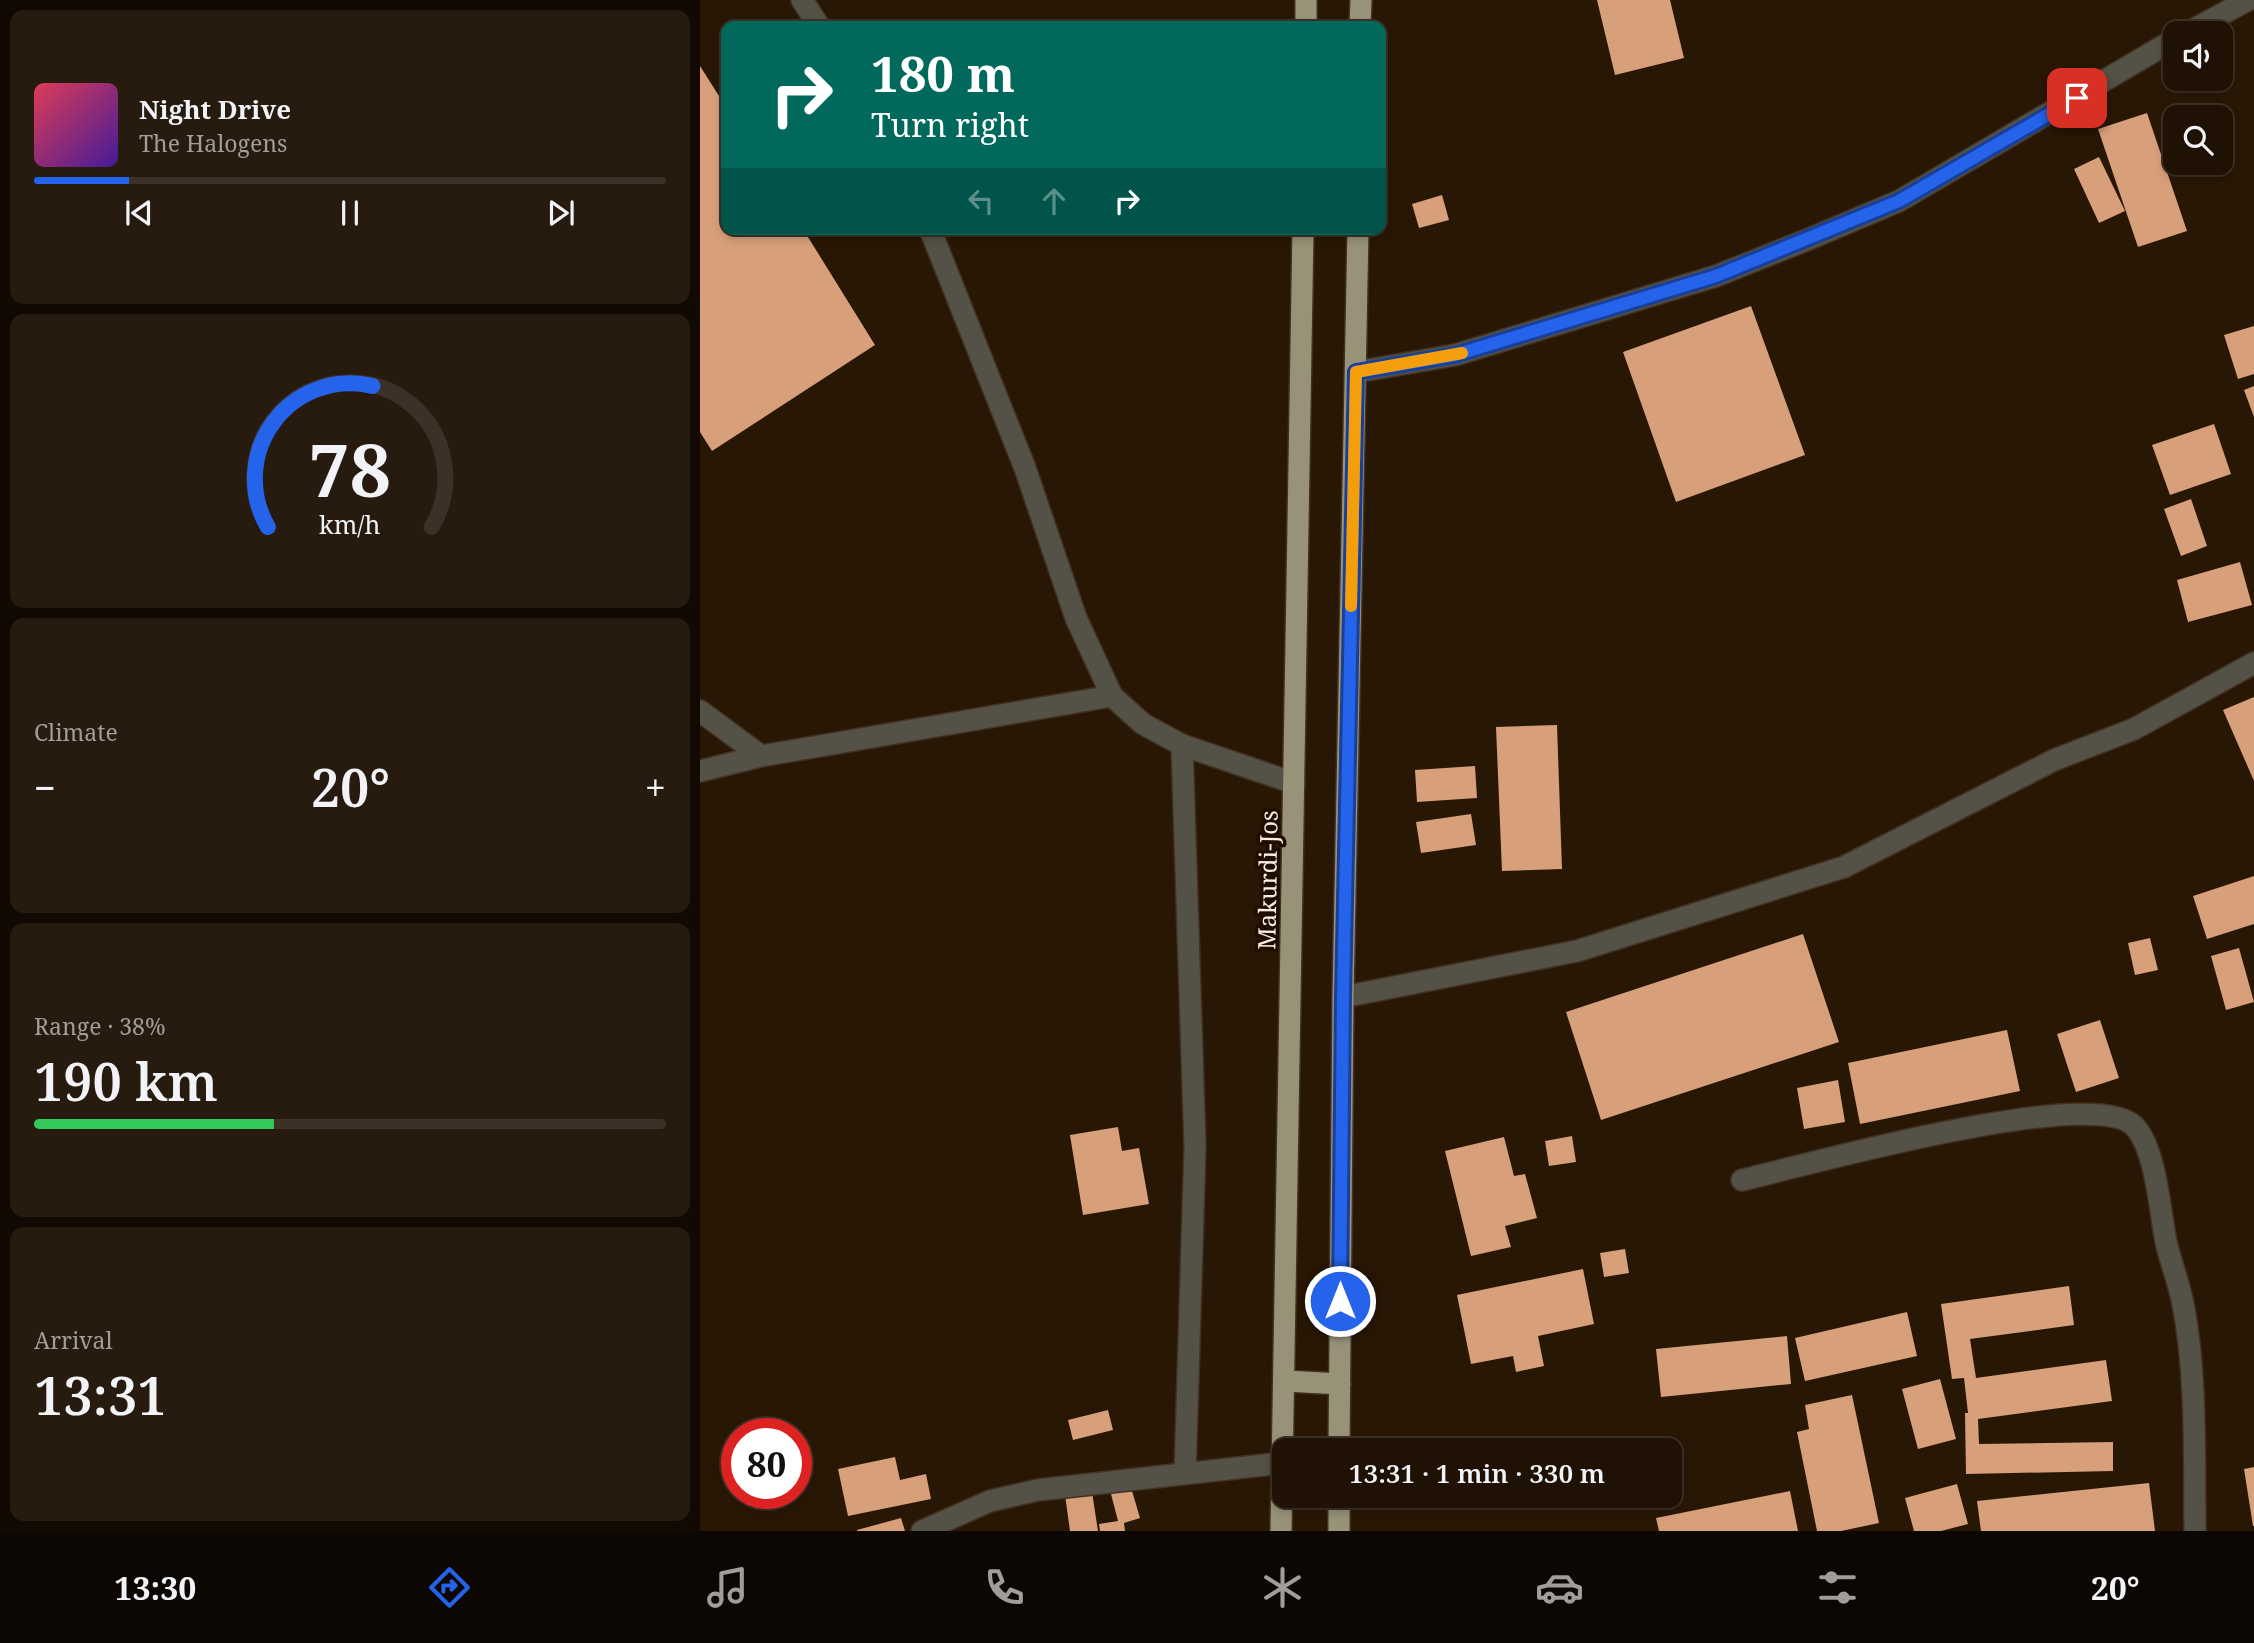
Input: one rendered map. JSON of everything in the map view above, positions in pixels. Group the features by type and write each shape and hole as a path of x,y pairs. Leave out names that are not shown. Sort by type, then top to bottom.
{"highway":[{"path":"1306,0 1306,21"},
{"path":"1360,21 1361,0"},
{"name":"Makurdi-Jos","path":"1283,1438 1303,235"},
{"path":"1339,1438 1343,997 1358,235"},
{"path":"1286,1381 1340,1384"},
{"name":"Makurdi-Jos","path":"1281,1508 1281,1531"},
{"path":"1339,1508 1339,1531"}],"street":[{"path":"802,0 816,21"},
{"path":"2209,21 2248,0"},
{"path":"1356,372 1455,355 1716,276 1810,239 1899,201 2163,46"},
{"path":"932,235 1025,468 1076,618 1112,696 1143,724 1182,745 1294,783"},
{"path":"1343,997 1577,951 1844,867 2054,760 2134,729 2254,663"},
{"path":"700,771 761,756 1112,696"},
{"path":"700,711 761,756"},
{"path":"1182,745 1195,1147 1185,1474"},
{"path":"1742,1180 2032,1116 2112,1114 2134,1125 2147,1150 2158,1186 2166,1242 2183,1304 2193,1416 2195,1531"},
{"path":"922,1531 990,1502 1038,1490 1272,1464"}],"building":[{"path":"1597,0 1670,0 1684,58 1615,75"},
{"path":"700,66 721,99 721,235 807,235 875,345 712,451 700,432"},
{"path":"2147,113 2163,160 2163,175 2168,175 2187,231 2138,247 2098,129"},
{"path":"2099,157 2125,211 2099,223 2074,169"},
{"path":"1442,195 1449,220 1419,228 1412,204"},
{"path":"1751,306 1805,455 1676,502 1623,352"},
{"path":"2254,326 2254,374 2238,379 2224,335"},
{"path":"2254,386 2254,417 2244,390"},
{"path":"2214,424 2231,474 2170,495 2152,445"},
{"path":"2191,499 2207,546 2181,556 2164,509"},
{"path":"2240,562 2252,605 2188,622 2177,580"},
{"path":"2254,697 2254,781 2223,710"},
{"path":"1557,725 1562,869 1502,871 1496,727"},
{"path":"1475,766 1477,798 1417,802 1415,770"},
{"path":"1471,814 1476,845 1421,853 1416,822"},
{"path":"2254,876 2254,924 2207,939 2193,896"},
{"path":"1803,934 1839,1042 1601,1120 1566,1012"},
{"path":"2150,938 2158,970 2135,975 2128,943"},
{"path":"2239,948 2254,1002 2226,1010 2211,956"},
{"path":"2100,1020 2119,1078 2076,1092 2057,1034"},
{"path":"2007,1030 2020,1091 1860,1124 1848,1063"},
{"path":"1838,1080 1845,1122 1804,1129 1797,1088"},
{"path":"1118,1127 1122,1151 1139,1148 1149,1204 1083,1215 1070,1135"},
{"path":"1572,1136 1576,1162 1549,1166 1545,1141"},
{"path":"1504,1137 1514,1176 1525,1174 1537,1218 1505,1226 1511,1247 1471,1256 1445,1151"},
{"path":"1625,1249 1629,1273 1604,1277 1600,1253"},
{"path":"1583,1269 1594,1324 1538,1336 1544,1366 1516,1372 1513,1356 1471,1364 1457,1295"},
{"path":"2069,1286 2074,1325 1970,1339 1976,1378 2106,1360 2112,1401 1978,1419 1979,1444 2113,1442 2113,1471 1966,1474 1965,1413 1968,1413 1964,1378 1952,1379 1941,1304"},
{"path":"1907,1312 1917,1356 1805,1381 1795,1338"},
{"path":"1787,1336 1791,1384 1661,1397 1656,1349"},
{"path":"1940,1379 1956,1439 1918,1449 1902,1389"},
{"path":"1852,1395 1879,1523 1841,1531 1817,1531 1797,1432 1809,1429 1805,1405"},
{"path":"1108,1410 1113,1430 1073,1440 1068,1420"},
{"path":"895,1457 900,1480 926,1474 931,1499 848,1516 838,1469"},
{"path":"2254,1467 2254,1526 2253,1526 2244,1469"},
{"path":"2149,1483 2155,1531 1981,1531 1977,1501"},
{"path":"1130,1484 1140,1518 1124,1523 1125,1531 1100,1531 1099,1524 1118,1521 1110,1490"},
{"path":"1957,1484 1968,1524 1941,1531 1914,1531 1905,1498"},
{"path":"1790,1491 1798,1531 1659,1531 1656,1518"},
{"path":"1092,1492 1098,1531 1070,1531 1065,1495"},
{"path":"901,1518 905,1531 857,1531 857,1530"}],"slow traffic":[{"path":"1351,606 1356,372 1462,353"}],"route":[{"path":"1340,1301 1343,997 1356,372 1455,355 1716,276 1899,201 2077,98"}]}
